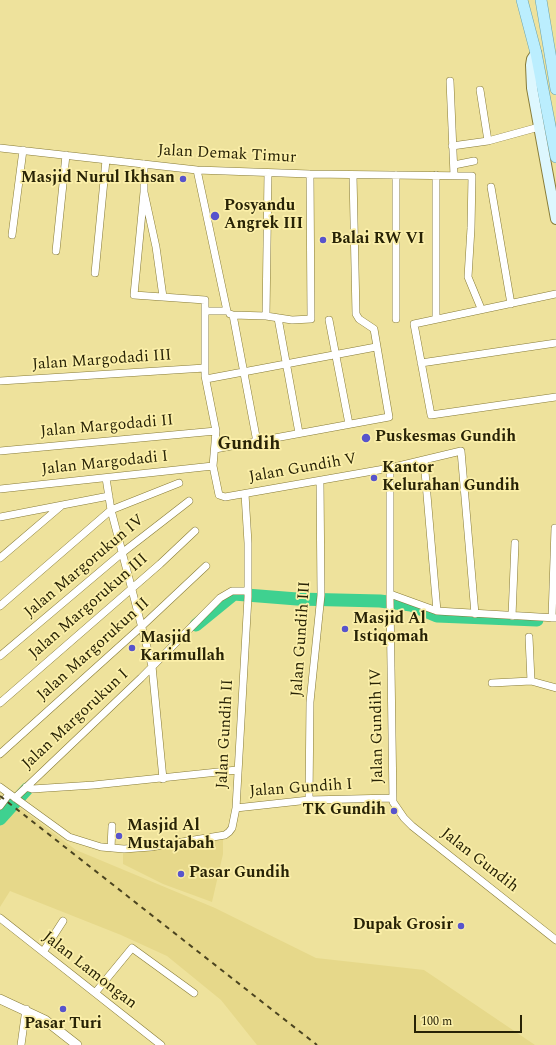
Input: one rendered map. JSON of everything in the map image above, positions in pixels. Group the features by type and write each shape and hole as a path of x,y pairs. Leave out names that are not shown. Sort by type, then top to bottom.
{"main road":[{"path":"522,0 536,53 556,156"},
{"path":"541,0 556,89"},
{"path":"536,53 532,59 531,71 539,127 556,219"}],"street":[{"path":"450,81 454,175"},
{"path":"480,90 488,141"},
{"path":"452,146 488,141 539,127"},
{"name":"Jalan Demak Timur","path":"0,148 197,170 353,175 454,175 473,177 468,277 480,306"},
{"path":"12,235 23,150"},
{"path":"56,251 66,155"},
{"path":"95,272 106,160"},
{"path":"454,165 474,161"},
{"path":"144,164 144,192 134,295 164,297 156,247 144,192"},
{"path":"197,170 244,373 257,442"},
{"path":"266,316 268,173"},
{"path":"205,311 266,316 292,320 311,319 310,174"},
{"path":"215,449 380,418 389,415 374,329 359,319 356,314 353,175"},
{"path":"396,175 396,319"},
{"path":"436,175 436,317"},
{"path":"491,187 511,304"},
{"path":"556,294 415,324 431,415 556,397"},
{"name":"Jalan Gundih V","path":"164,297 205,300 205,368 216,431 213,466 219,495 225,497 320,481 390,468 460,451 475,614"},
{"path":"278,318 299,433"},
{"path":"329,320 349,424"},
{"path":"421,364 556,343"},
{"path":"206,378 244,373 336,353 376,347"},
{"name":"Jalan Margodadi III","path":"0,381 205,368"},
{"name":"Jalan Margodadi II","path":"0,450 216,431"},
{"path":"424,460 437,611"},
{"name":"Jalan Margodadi I","path":"0,489 213,466"},
{"name":"Jalan Gundih IV","path":"390,468 393,798"},
{"path":"106,478 110,510 132,587 152,668 163,779"},
{"name":"Jalan Gundih III","path":"309,800 310,702 321,598 320,481"},
{"path":"0,606 110,510 179,483"},
{"name":"Jalan Gundih II","path":"0,787 72,839 111,848 124,849 151,847 225,834 232,828 236,808 248,593 248,543 245,494"},
{"path":"0,517 108,496"},
{"name":"Jalan Margorukun IV","path":"0,656 122,553 189,501"},
{"path":"0,558 61,506"},
{"path":"390,599 437,611 554,618 555,528"},
{"name":"Jalan Margorukun III","path":"0,704 160,564 195,531"},
{"path":"512,616 514,543"},
{"name":"Jalan Margorukun II","path":"0,754 141,627 206,566"},
{"name":"Jalan Margorukun I","path":"0,806 28,788 152,668 220,598 232,591 248,593"},
{"path":"529,637 530,681"},
{"path":"492,683 530,681 556,688"},
{"path":"28,788 163,779 237,770"},
{"name":"Jalan Gundih I","path":"236,808 309,800 393,798"},
{"name":"Jalan Gundih","path":"393,798 395,806 412,826 556,940"},
{"path":"111,848 112,826"},
{"name":"Jalan Lamongan","path":"0,918 161,1045"},
{"path":"43,952 63,921"},
{"path":"95,993 132,948 194,993"},
{"path":"0,998 26,1009 44,1020 77,1045"},
{"path":"21,1045 26,1009"}],"shaded area":[{"path":"15,804 76,850 215,908 316,958 424,970 535,1045 257,1045 221,1000 167,956 121,935 10,891 0,907 0,821"},
{"name":"Pasar Gundih","path":"223,836 223,854 212,902 163,884 123,864 123,853"}],"waterway":[{"path":"196,625 234,594 297,599 380,601 411,605 437,616 537,620"},
{"path":"0,819 27,789"}],"railway":[{"path":"0,796 317,1045"}],"place":[{"name":"Masjid Nurul Ikhsan","path":"183,179"},
{"name":"Posyandu Angrek III","path":"215,216"},
{"name":"Balai RW VI","path":"323,240"},
{"name":"Puskesmas Gundih","path":"366,438"},
{"name":"Kantor Kelurahan Gundih","path":"374,478"},
{"name":"Masjid Al Istiqomah","path":"345,629"},
{"name":"Masjid Karimullah","path":"132,648"},
{"name":"TK Gundih","path":"394,811"},
{"name":"Masjid Al Mustajabah","path":"119,836"},
{"name":"Pasar Gundih","path":"181,874"},
{"name":"Dupak Grosir","path":"461,926"},
{"name":"Pasar Turi","path":"63,1009"}],"district":[{"name":"Gundih","path":"249,445"}]}
